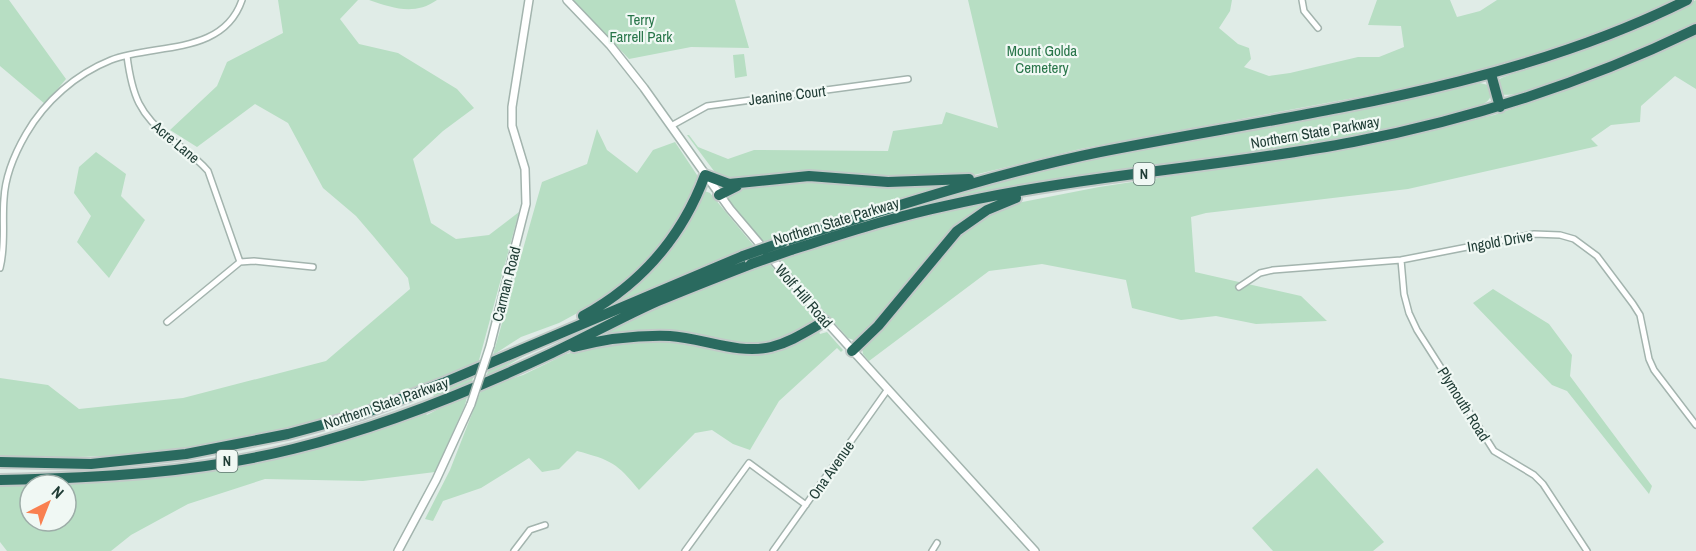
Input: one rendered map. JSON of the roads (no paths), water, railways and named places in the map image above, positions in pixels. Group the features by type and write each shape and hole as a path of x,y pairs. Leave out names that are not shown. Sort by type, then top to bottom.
{"highway":[{"name":"Northern State Parkway","path":"0,462 103,462 186,454 288,434 362,414 443,383 540,340 747,260 988,177 1097,153 1385,98 1491,74 1565,49 1687,0"},
{"name":"Northern State Parkway","path":"787,246 945,206 1034,190 1352,142 1429,127 1500,107 1647,53 1696,29"},
{"path":"1491,74 1500,107"},
{"path":"540,340 619,294 645,272 670,243 705,175 723,184 809,176 888,182 988,177"},
{"path":"719,195 742,184"},
{"path":"852,351 878,326 957,231 987,210 1034,190"},
{"name":"Northern State Parkway","path":"0,480 94,478 191,468 292,449 368,427 447,399 551,354 747,260"},
{"path":"551,354 628,337 672,336 738,348 769,348 796,338 825,321"}],"street":[{"path":"0,268 4,253 4,197 15,155 36,118 63,88 96,67 127,56 201,41 224,27 242,0"},
{"name":"Carman Road","path":"398,551 436,480 471,404 490,346 526,204 525,169 512,126 512,107 529,0"},
{"name":"Wolf Hill Road","path":"567,0 610,45 719,195 825,321 1035,551"},
{"path":"1302,0 1304,11 1318,28"},
{"name":"Acre Lane","path":"127,56 132,89 146,117 199,160 207,171 240,262"},
{"name":"Jeanine Court","path":"671,126 707,106 908,79"},
{"name":"Ingold Drive","path":"1239,286 1260,273 1273,270 1401,260 1534,234 1560,235 1574,239 1597,256 1633,304 1640,315 1648,359 1696,425"},
{"name":"Plymouth Road","path":"1401,260 1404,294 1409,313 1485,438 1506,460 1534,475 1543,484 1587,551"},
{"path":"167,322 240,262 254,261 312,267"},
{"name":"Ona Avenue","path":"773,551 888,389"},
{"path":"685,551 692,546 748,463 806,505"},
{"path":"514,551 530,530 545,525"},
{"path":"932,551 937,543"}],"park label":[{"name":"Terry Farrell Park","path":"641,28"},
{"name":"Mount Golda Cemetery","path":"1042,58"}]}
